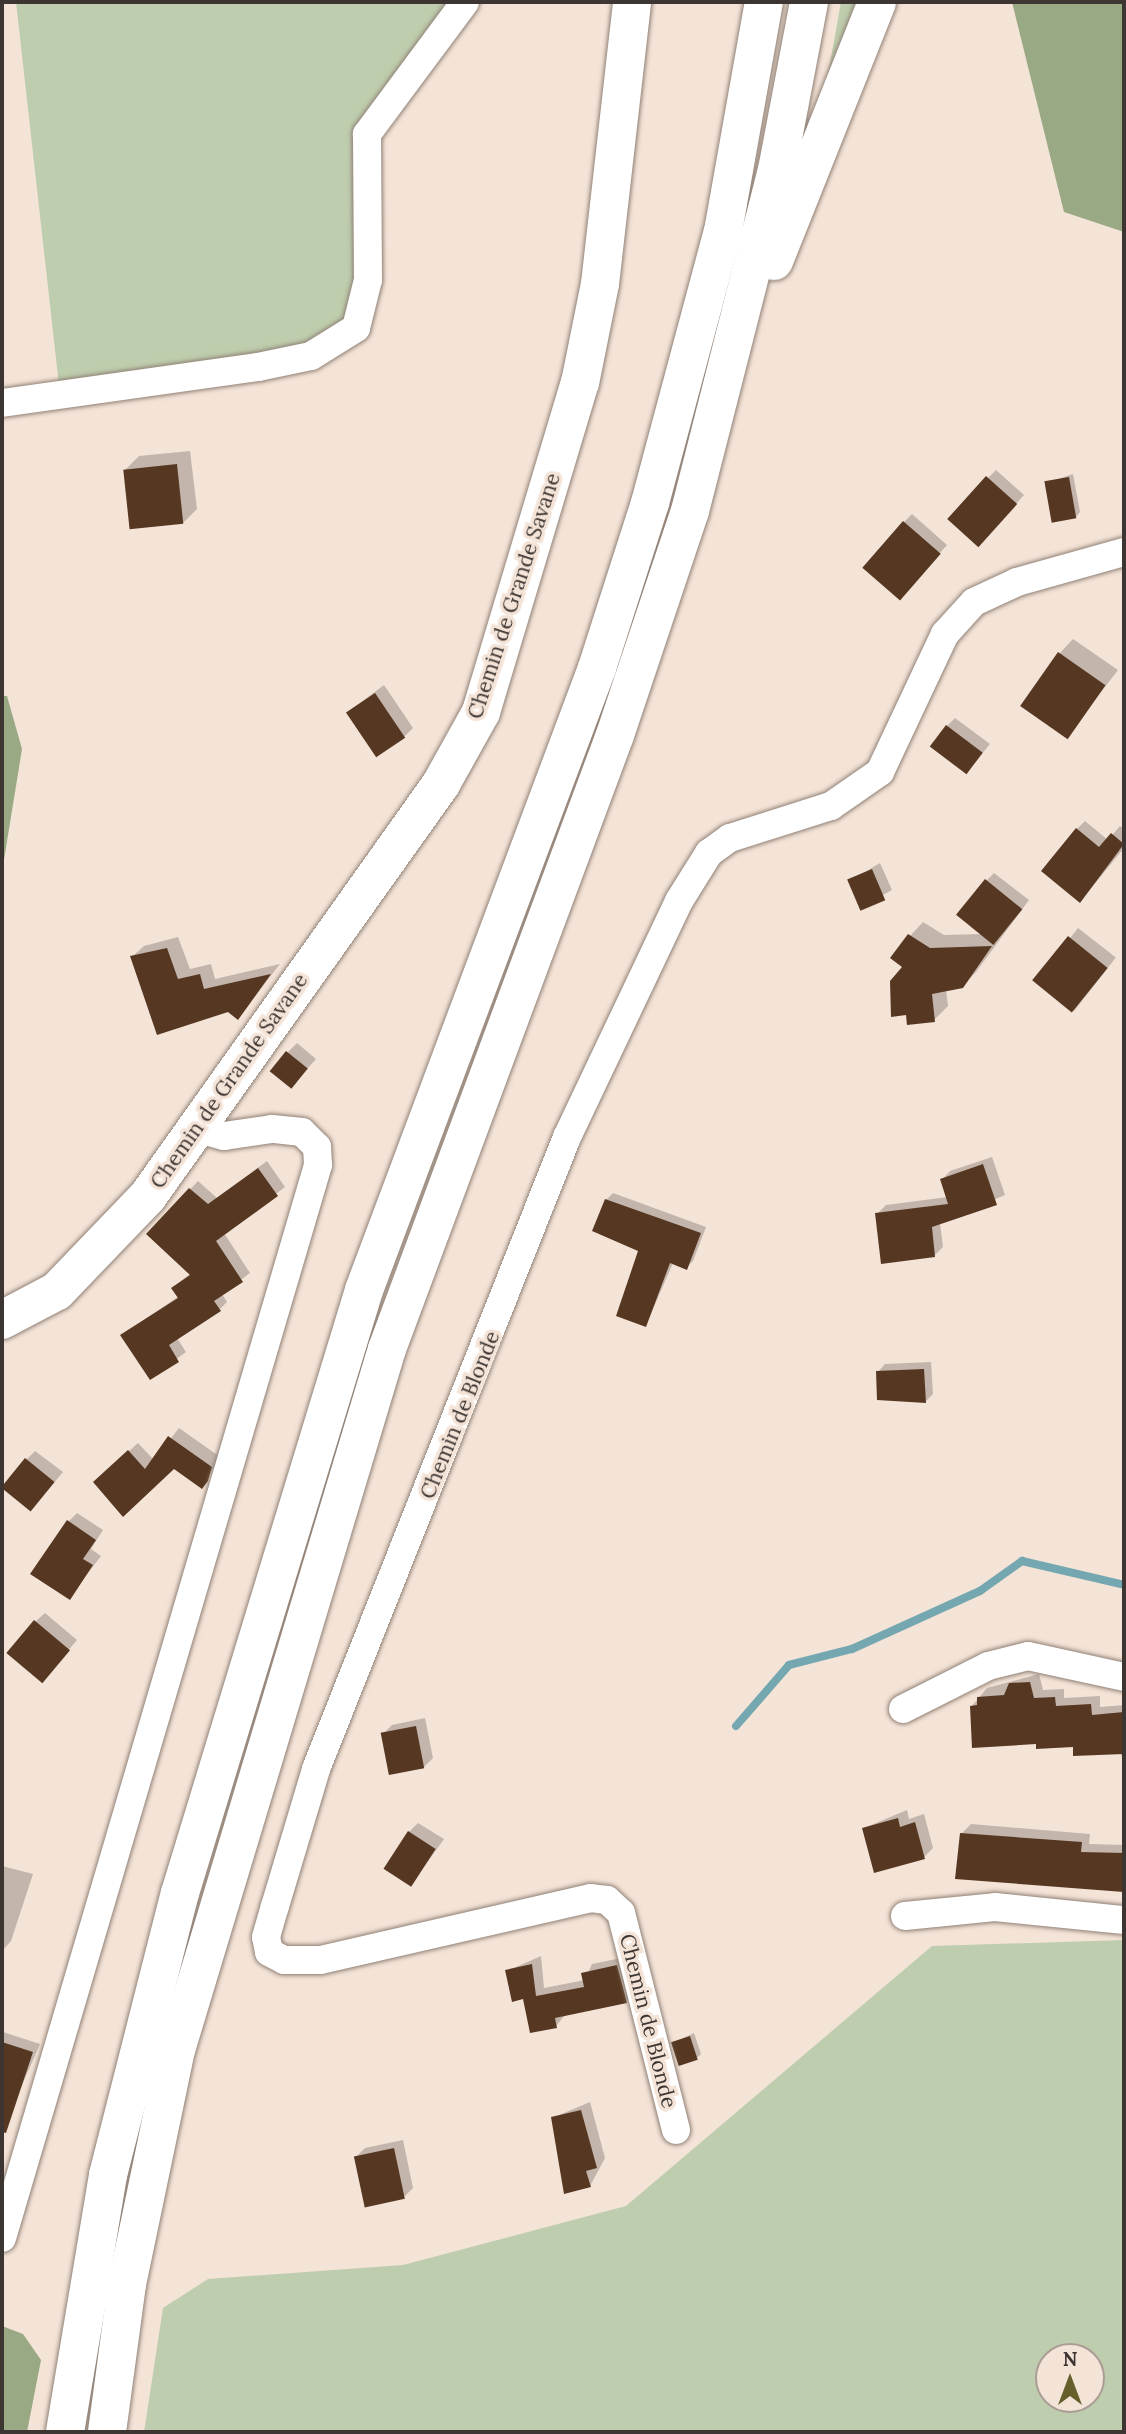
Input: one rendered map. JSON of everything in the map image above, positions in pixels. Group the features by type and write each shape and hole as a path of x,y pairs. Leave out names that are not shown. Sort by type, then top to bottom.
{"main road":[{"name":"Chemin de Grande Savane","path":"2,1320 57,1291 94,1258 148,1196 441,784 481,712 580,383 600,284 632,2"},
{"path":"65,2432 108,2175 180,1893 364,1290 597,668 650,502 724,226 764,2"},
{"path":"107,2432 127,2284 176,2050 269,1733 387,1349 615,735 690,511 728,369 809,2"},
{"path":"728,369 877,2"}],"street":[{"path":"2,403 272,365 311,356 356,328 368,280 367,134 465,2"},
{"name":"Chemin de Blonde","path":"676,2130 621,1913 607,1900 591,1898 296,1960 270,1952 275,1906 316,1769 566,1137 697,872 730,838 831,806 880,772 944,634 974,602 1017,582 1124,552"},
{"path":"2,2238 318,1164 317,1147 302,1132 272,1129 224,1136 194,1128"},
{"path":"903,1709 988,1666 1028,1657 1124,1677"},
{"path":"905,1916 995,1907 1124,1920"}],"green space":[{"path":"16,2 465,2 379,110 356,328 311,356 60,394"},
{"path":"841,2 860,2 827,80"},
{"path":"1012,2 1124,2 1124,232 1064,212"},
{"path":"2,696 7,696 22,749 2,872"},
{"path":"1124,1940 1124,2432 144,2432 163,2308 208,2279 403,2265 626,2206 932,1946"},
{"path":"2,2326 23,2334 41,2360 27,2432 2,2432"}],"building":[{"path":"177,464 183,524 130,529 123,470"},
{"path":"986,476 1017,504 978,547 947,519"},
{"path":"1069,477 1076,518 1052,523 1044,481"},
{"path":"903,521 941,554 900,601 862,568"},
{"path":"1058,652 1106,685 1068,739 1020,706"},
{"path":"375,693 405,738 376,757 346,713"},
{"path":"946,725 983,753 966,774 930,747"},
{"path":"1076,828 1099,847 1111,833 1124,844 1080,903 1041,871"},
{"path":"872,869 885,900 860,911 847,880"},
{"path":"985,879 1022,909 993,945 956,915"},
{"path":"908,934 930,948 992,946 963,988 932,994 935,1022 907,1025 906,1015 891,1017 890,981 902,967 890,958"},
{"path":"1068,936 1108,968 1072,1012 1032,980"},
{"path":"167,948 178,979 200,974 204,989 271,974 238,1020 228,1012 157,1035 130,956"},
{"path":"286,1051 308,1069 291,1089 270,1071"},
{"path":"983,1164 997,1205 932,1227 935,1257 881,1264 875,1213 948,1204 940,1179"},
{"path":"258,1168 278,1196 216,1241 243,1282 214,1301 221,1311 169,1345 179,1362 150,1380 120,1335 178,1298 171,1288 190,1275 146,1234 189,1188 208,1204"},
{"path":"605,1199 701,1233 687,1270 670,1263 646,1327 616,1316 638,1251 592,1231"},
{"path":"924,1369 926,1403 877,1400 876,1371"},
{"path":"168,1436 212,1467 208,1481 202,1489 174,1469 123,1517 93,1482 128,1450 145,1469"},
{"path":"25,1458 55,1482 31,1511 2,1488"},
{"path":"67,1520 96,1540 83,1559 93,1565 70,1600 30,1574"},
{"path":"34,1620 70,1650 42,1683 6,1653"},
{"path":"1030,1682 1034,1698 1055,1697 1056,1706 1091,1704 1092,1715 1124,1712 1124,1754 1073,1756 1073,1747 1036,1749 1036,1744 972,1748 970,1706 977,1705 977,1697 1004,1695 1009,1683"},
{"path":"416,1726 424,1768 389,1775 381,1733"},
{"path":"898,1818 900,1827 915,1822 925,1859 874,1873 862,1828"},
{"path":"408,1831 436,1849 411,1887 383,1869"},
{"path":"960,1833 1082,1842 1081,1852 1124,1853 1124,1892 955,1879"},
{"path":"532,1964 536,1996 584,1987 581,1973 617,1965 627,2003 555,2018 557,2028 530,2033 523,1999 512,2002 505,1970"},
{"path":"690,2036 698,2060 679,2066 671,2042"},
{"path":"2,2042 33,2052 6,2133 2,2132"},
{"path":"581,2110 597,2168 586,2171 591,2187 564,2194 551,2117"},
{"path":"394,2148 405,2199 365,2207 354,2157"}],"waterway":[{"path":"736,1726 789,1665 852,1649 980,1591 1022,1561 1124,1585"}]}
